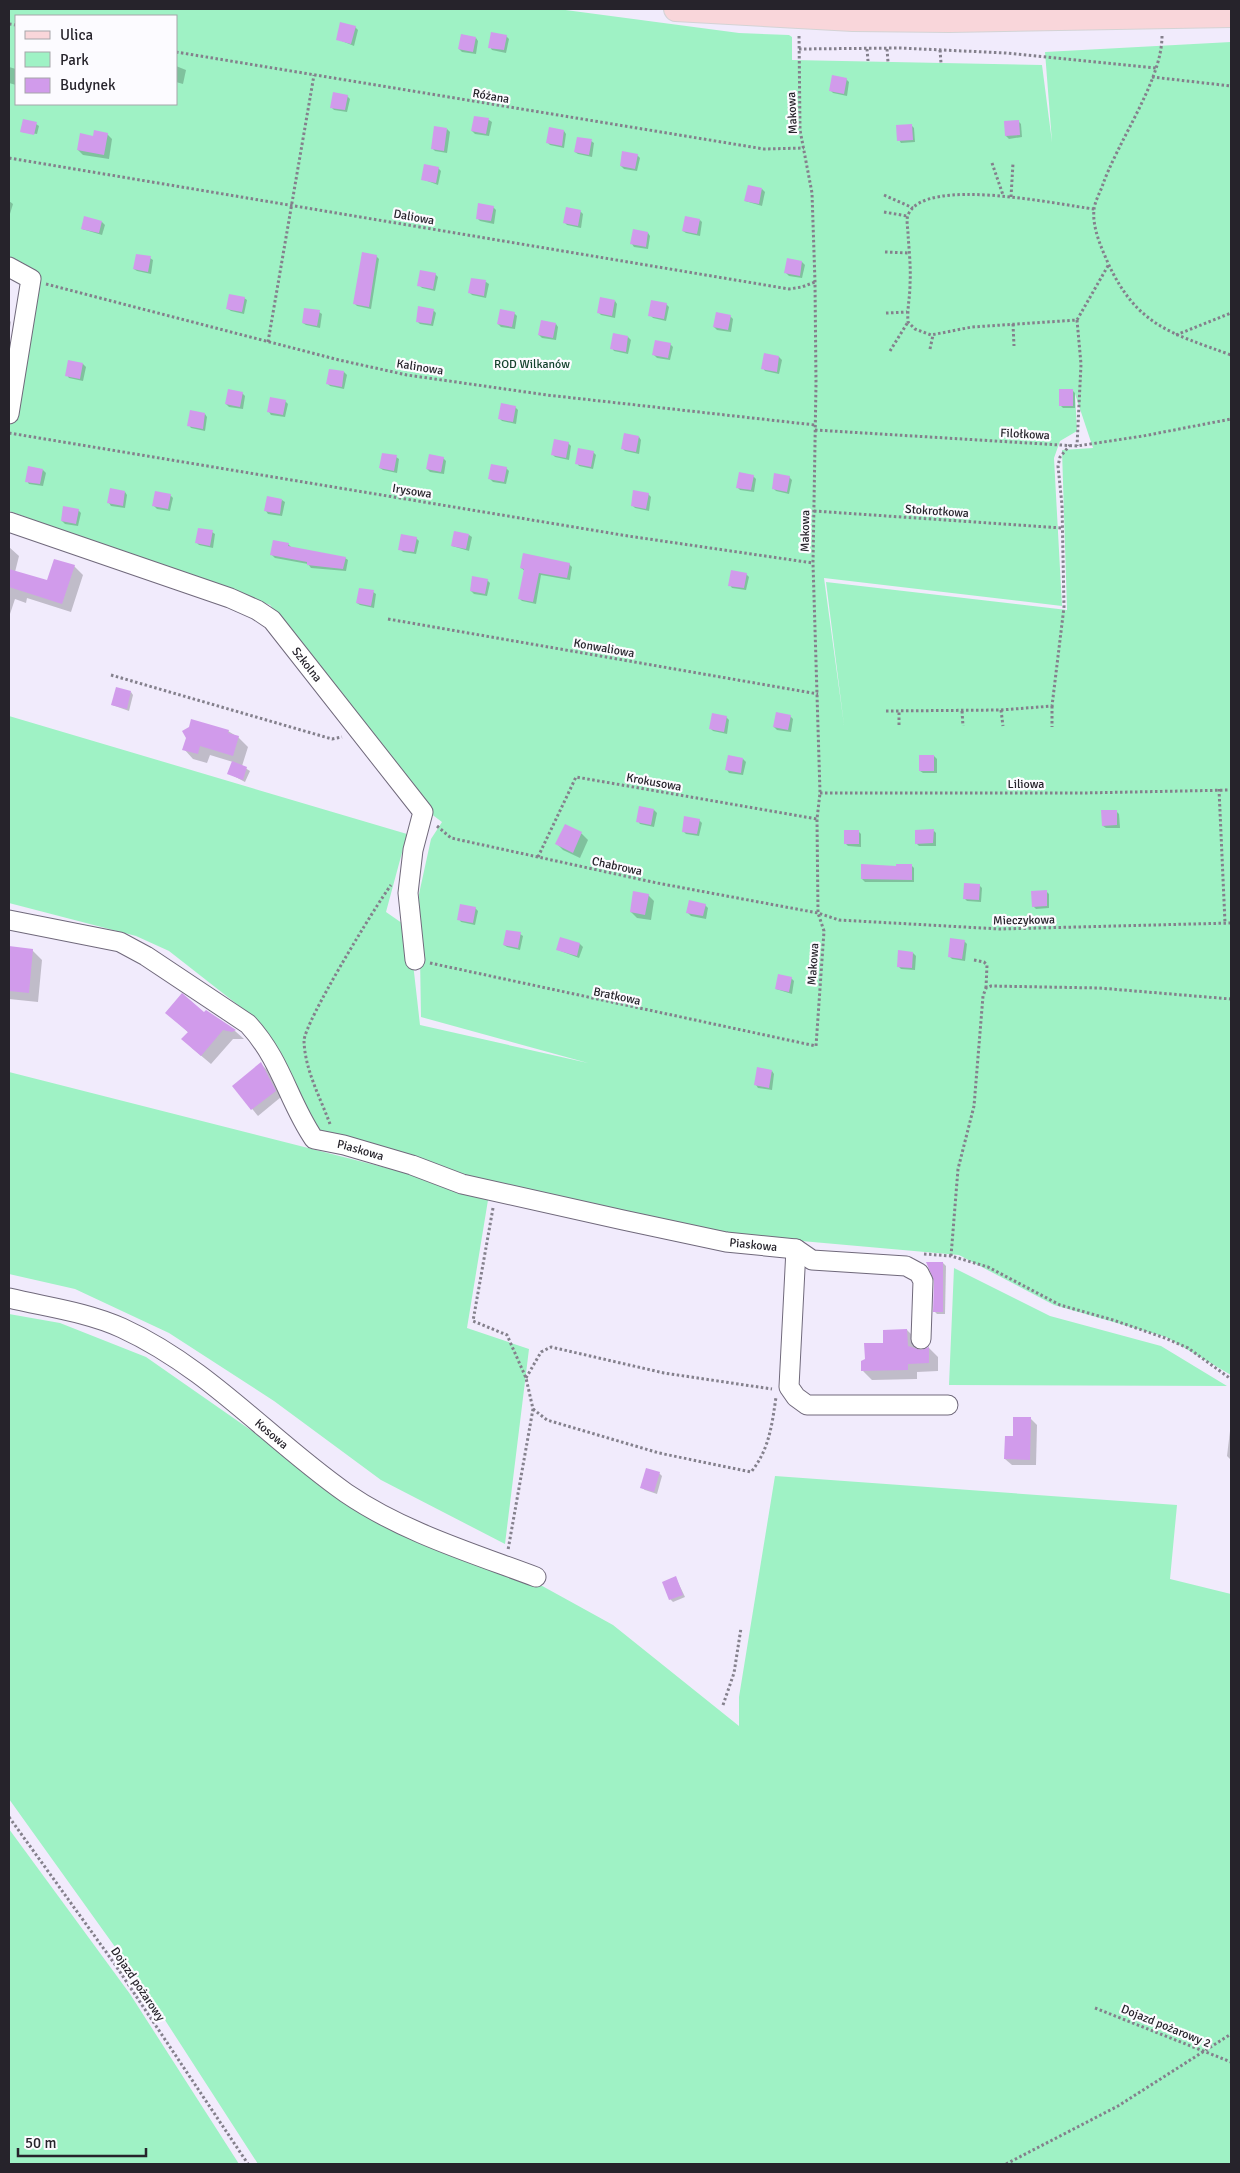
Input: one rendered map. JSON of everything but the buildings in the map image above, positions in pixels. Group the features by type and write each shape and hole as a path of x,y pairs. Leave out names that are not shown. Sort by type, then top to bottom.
{"main road":[{"path":"676,9 799,16 949,20 1231,15"}],"street":[{"path":"9,267 31,279 9,414"},
{"name":"Szkolna","path":"9,522 185,582 257,610 272,620 422,812"},
{"path":"415,960 408,893 412,857 422,812"},
{"name":"Piaskowa","path":"9,920 120,942 146,956 235,1014 262,1038 278,1064 314,1139 337,1143 412,1165 462,1184 496,1190 534,1201 726,1242 796,1249 812,1260 906,1266 919,1273 923,1281 921,1339"},
{"name":"Piaskowa","path":"796,1249 789,1387 796,1397 807,1405 948,1405"},
{"name":"Kosowa","path":"9,1298 86,1315 120,1327 150,1342 204,1376 312,1468 381,1514 536,1577"}],"path":[{"name":"Makowa","path":"799,16 800,130 812,193 815,282 813,563 820,792 817,819 818,912 824,931 816,1046"},
{"path":"1159,16 1162,38 1156,68 1106,172 1094,209 1097,236 1123,293 1136,308 1159,327 1231,355"},
{"path":"799,49 940,50 1006,53 1156,68"},
{"path":"867,49 868,61"},
{"path":"887,49 888,62"},
{"path":"940,50 941,63"},
{"name":"Różana","path":"178,52 764,149 804,148"},
{"path":"268,342 314,75"},
{"path":"1152,76 1231,86"},
{"name":"Daliowa","path":"9,158 789,289 815,282"},
{"path":"1011,197 1013,163"},
{"path":"992,164 1003,195"},
{"path":"890,351 908,322 907,312 910,285 908,216 913,208 930,197 973,193 1003,195 1094,209"},
{"path":"884,195 913,208"},
{"path":"884,212 908,216"},
{"path":"884,252 909,253"},
{"path":"1077,446 1081,364 1077,320 1109,264"},
{"name":"Kalinowa","path":"31,279 268,342 407,375 547,394 815,425"},
{"path":"886,312 907,312"},
{"path":"1176,335 1231,312"},
{"path":"908,322 914,328 933,335 972,327 1077,320"},
{"path":"1013,324 1014,346"},
{"path":"930,349 933,335"},
{"name":"Filołkowa","path":"815,430 1077,446 1143,436 1231,419"},
{"name":"Irysowa","path":"9,433 628,536 813,563"},
{"path":"1052,727 1052,706 1064,607 1058,466 1060,457 1070,445"},
{"name":"Stokrotkowa","path":"814,511 1060,528"},
{"name":"Konwaliowa","path":"388,619 818,694"},
{"path":"111,675 332,738 344,737 355,726"},
{"path":"886,711 1001,710 1052,706"},
{"path":"1001,710 1003,726"},
{"path":"899,711 899,725"},
{"path":"962,711 963,726"},
{"name":"Krokusowa","path":"538,857 576,777 817,819"},
{"path":"1219,789 1225,923"},
{"name":"Liliowa","path":"820,792 1084,793 1231,790"},
{"name":"Chabrowa","path":"422,812 451,838 658,883 818,912"},
{"path":"337,1143 311,1078 304,1039 314,1015 374,911 412,857"},
{"name":"Mieczykowa","path":"818,912 839,920 1000,929 1231,923"},
{"name":"Bratkowa","path":"415,960 816,1046"},
{"path":"951,1256 958,1169 974,1106 983,996 986,988 987,965 984,962 974,960"},
{"path":"986,988 991,986 1099,988 1231,999"},
{"path":"496,1190 473,1321 507,1336 526,1378 534,1409 512,1519 506,1566"},
{"path":"945,1256 988,1267 1060,1305 1113,1320 1188,1348 1231,1379"},
{"path":"526,1378 541,1352 551,1347 664,1374 777,1389 770,1433 762,1458 751,1472 659,1453 547,1420 534,1409"},
{"path":"722,1705 734,1673 740,1628"},
{"name":"Dojazd pożarowy","path":"9,1818 114,1963 248,2164"},
{"name":"Dojazd pożarowy 2","path":"1095,2008 1231,2062"},
{"path":"1006,2164 1118,2106 1231,2034"}],"green space":[{"name":"ROD Wilkanów","path":"9,9 558,9 739,33 789,35 792,37 792,60 1042,65 1052,142 1045,52 1231,42 1231,1375 1166,1337 1054,1305 959,1255 721,1234 529,1195 314,1130 285,1061 268,1033 252,1016 169,951 136,936 9,903 9,716 407,834 386,912 409,928 420,1025 588,1063 421,1017 419,894 431,839 442,822 430,813 388,754 270,605 9,511 9,390 24,288 9,260","holes":["1075,394 1093,448 1062,450 1067,610 826,582 844,725 824,578 1062,606 1054,458 1060,441 1077,431"]},
{"path":"9,1072 489,1194 467,1328 529,1349 505,1544 381,1480 274,1401 169,1333 75,1289 9,1274"},
{"path":"954,1268 1050,1316 1161,1346 1227,1386 949,1385"},
{"path":"9,1314 60,1323 146,1357 388,1526 535,1582 613,1625 739,1726 739,1697 775,1476 1177,1505 1170,1579 1231,1594 1231,2164 258,2164 143,1986 9,1799"},
{"path":"9,1829 130,1994 239,2164 9,2164"}]}
